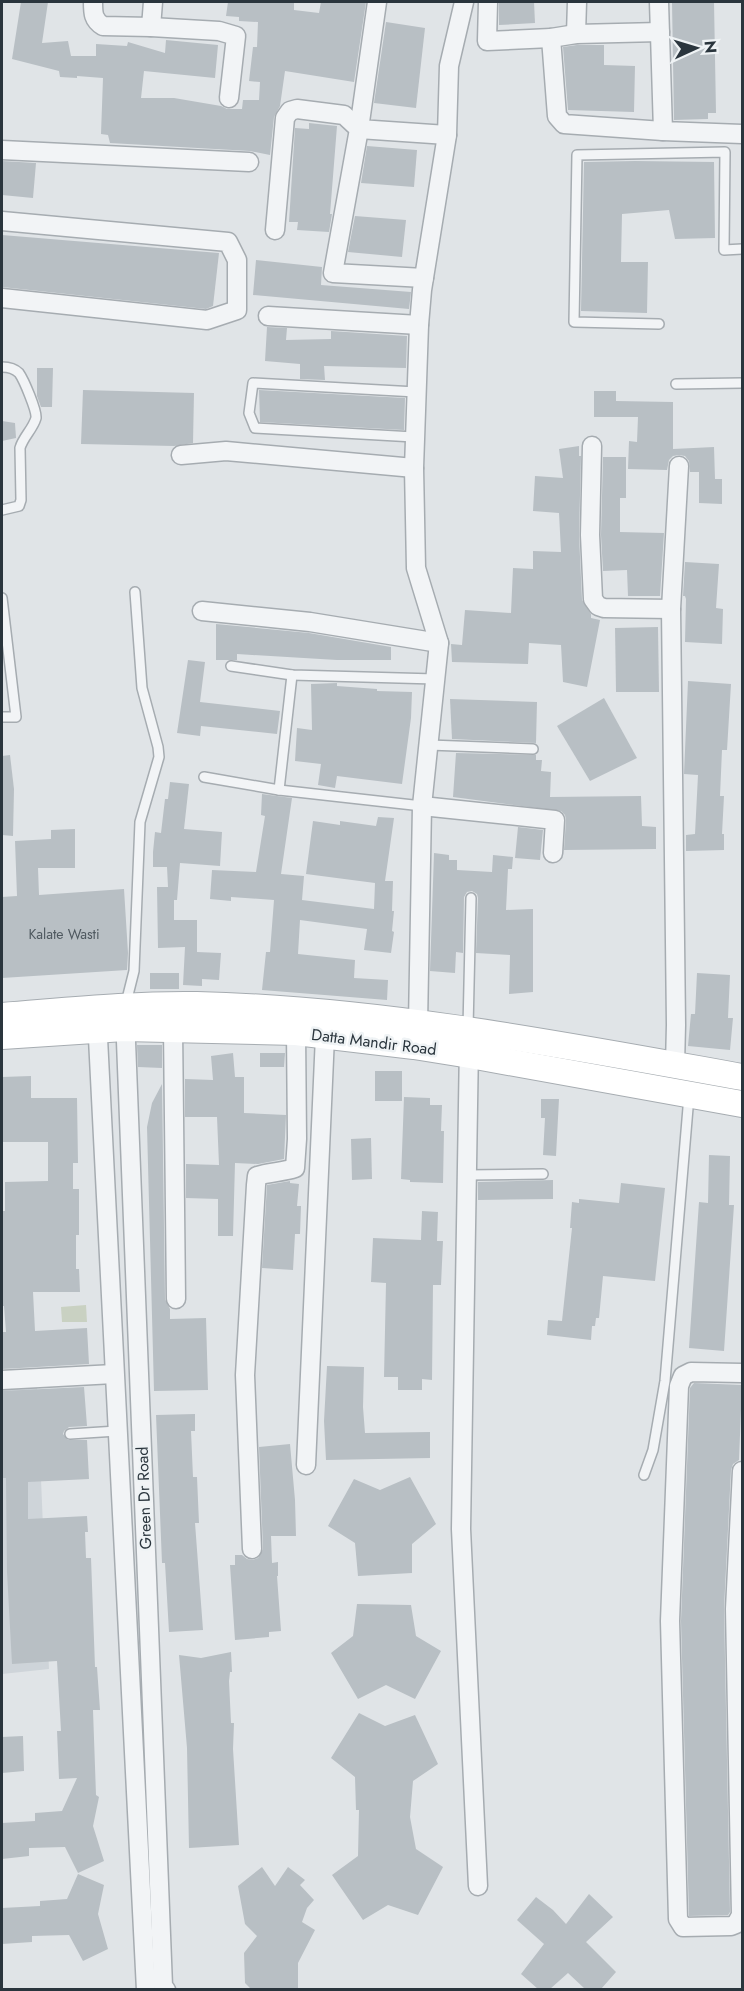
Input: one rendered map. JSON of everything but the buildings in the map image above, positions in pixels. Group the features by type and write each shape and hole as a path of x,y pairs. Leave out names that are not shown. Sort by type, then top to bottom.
{"main road":[{"name":"Datta Mandir Road","path":"2,1017 125,1017 198,1005 298,1010 416,1035 675,1065 742,1077"},
{"name":"Datta Mandir Road","path":"125,1017 172,1028 296,1032 325,1036 416,1035"},
{"name":"Datta Mandir Road","path":"2,1036 97,1018"},
{"name":"Datta Mandir Road","path":"469,1042 742,1104"}],"street":[{"path":"93,2 96,22 103,26 219,31 236,36 230,98"},
{"path":"151,27 153,2"},
{"path":"377,2 359,129 333,273 424,278"},
{"path":"416,1035 422,806 440,643 416,568 414,437 419,325 424,278 447,135 449,66 464,2"},
{"path":"488,2 487,41 551,38 576,34 660,32"},
{"path":"576,34 577,2"},
{"path":"659,2 663,130"},
{"path":"551,38 557,116 564,124 742,134"},
{"path":"275,230 285,118 290,111 297,109 344,115 359,129 447,135"},
{"path":"2,150 249,162"},
{"path":"2,221 228,242 237,260 237,310 207,320 2,298"},
{"path":"268,316 419,325"},
{"path":"592,446 590,535 593,599 598,606 604,608 671,609"},
{"path":"181,455 226,451 414,468"},
{"path":"675,1065 671,609 679,466"},
{"path":"202,611 310,621 440,643"},
{"path":"422,806 555,820 553,853"},
{"name":"Green Dr Road","path":"125,1017 152,1701 155,1988"},
{"name":"Green Dr Road","path":"97,1018 131,1701 155,1988"},
{"path":"172,1028 176,1299"},
{"path":"252,1549 245,1375 256,1185 257,1176 295,1168 296,1032"},
{"path":"306,1465 325,1036"},
{"path":"469,1042 461,1528 478,1886"},
{"path":"99,1065 126,1064"},
{"path":"110,1289 135,1287"},
{"path":"742,1373 691,1372 683,1376 679,1386 670,1621 678,1919 683,1927 730,1926 736,1924 741,1915 735,1609 742,1471"},
{"path":"2,1380 115,1378"},
{"path":"131,1701 152,1701"}],"lane":[{"path":"658,324 574,322 577,155 725,152 724,250 742,249"},
{"path":"2,367 11,367 20,374 36,412 35,420 22,440 20,448 21,501 19,506 2,510"},
{"path":"414,437 255,428 249,413 253,383 416,392"},
{"path":"676,384 742,383"},
{"path":"125,1017 134,971 140,822 159,757 142,688 135,592"},
{"path":"2,598 16,717 2,717"},
{"path":"231,666 292,675 435,679"},
{"path":"279,790 292,675"},
{"path":"429,746 533,749"},
{"path":"204,777 279,790 422,806"},
{"path":"469,1042 471,898"},
{"path":"644,1475 653,1450 665,1381 689,1093"},
{"path":"468,1175 543,1174"},
{"path":"42,1386 115,1378"},
{"path":"70,1434 117,1431"}],"shaded area":[{"path":"37,1384 49,1669 2,1674 2,1386"}],"green space":[{"path":"86,1305 87,1322 62,1322 61,1307"}]}
